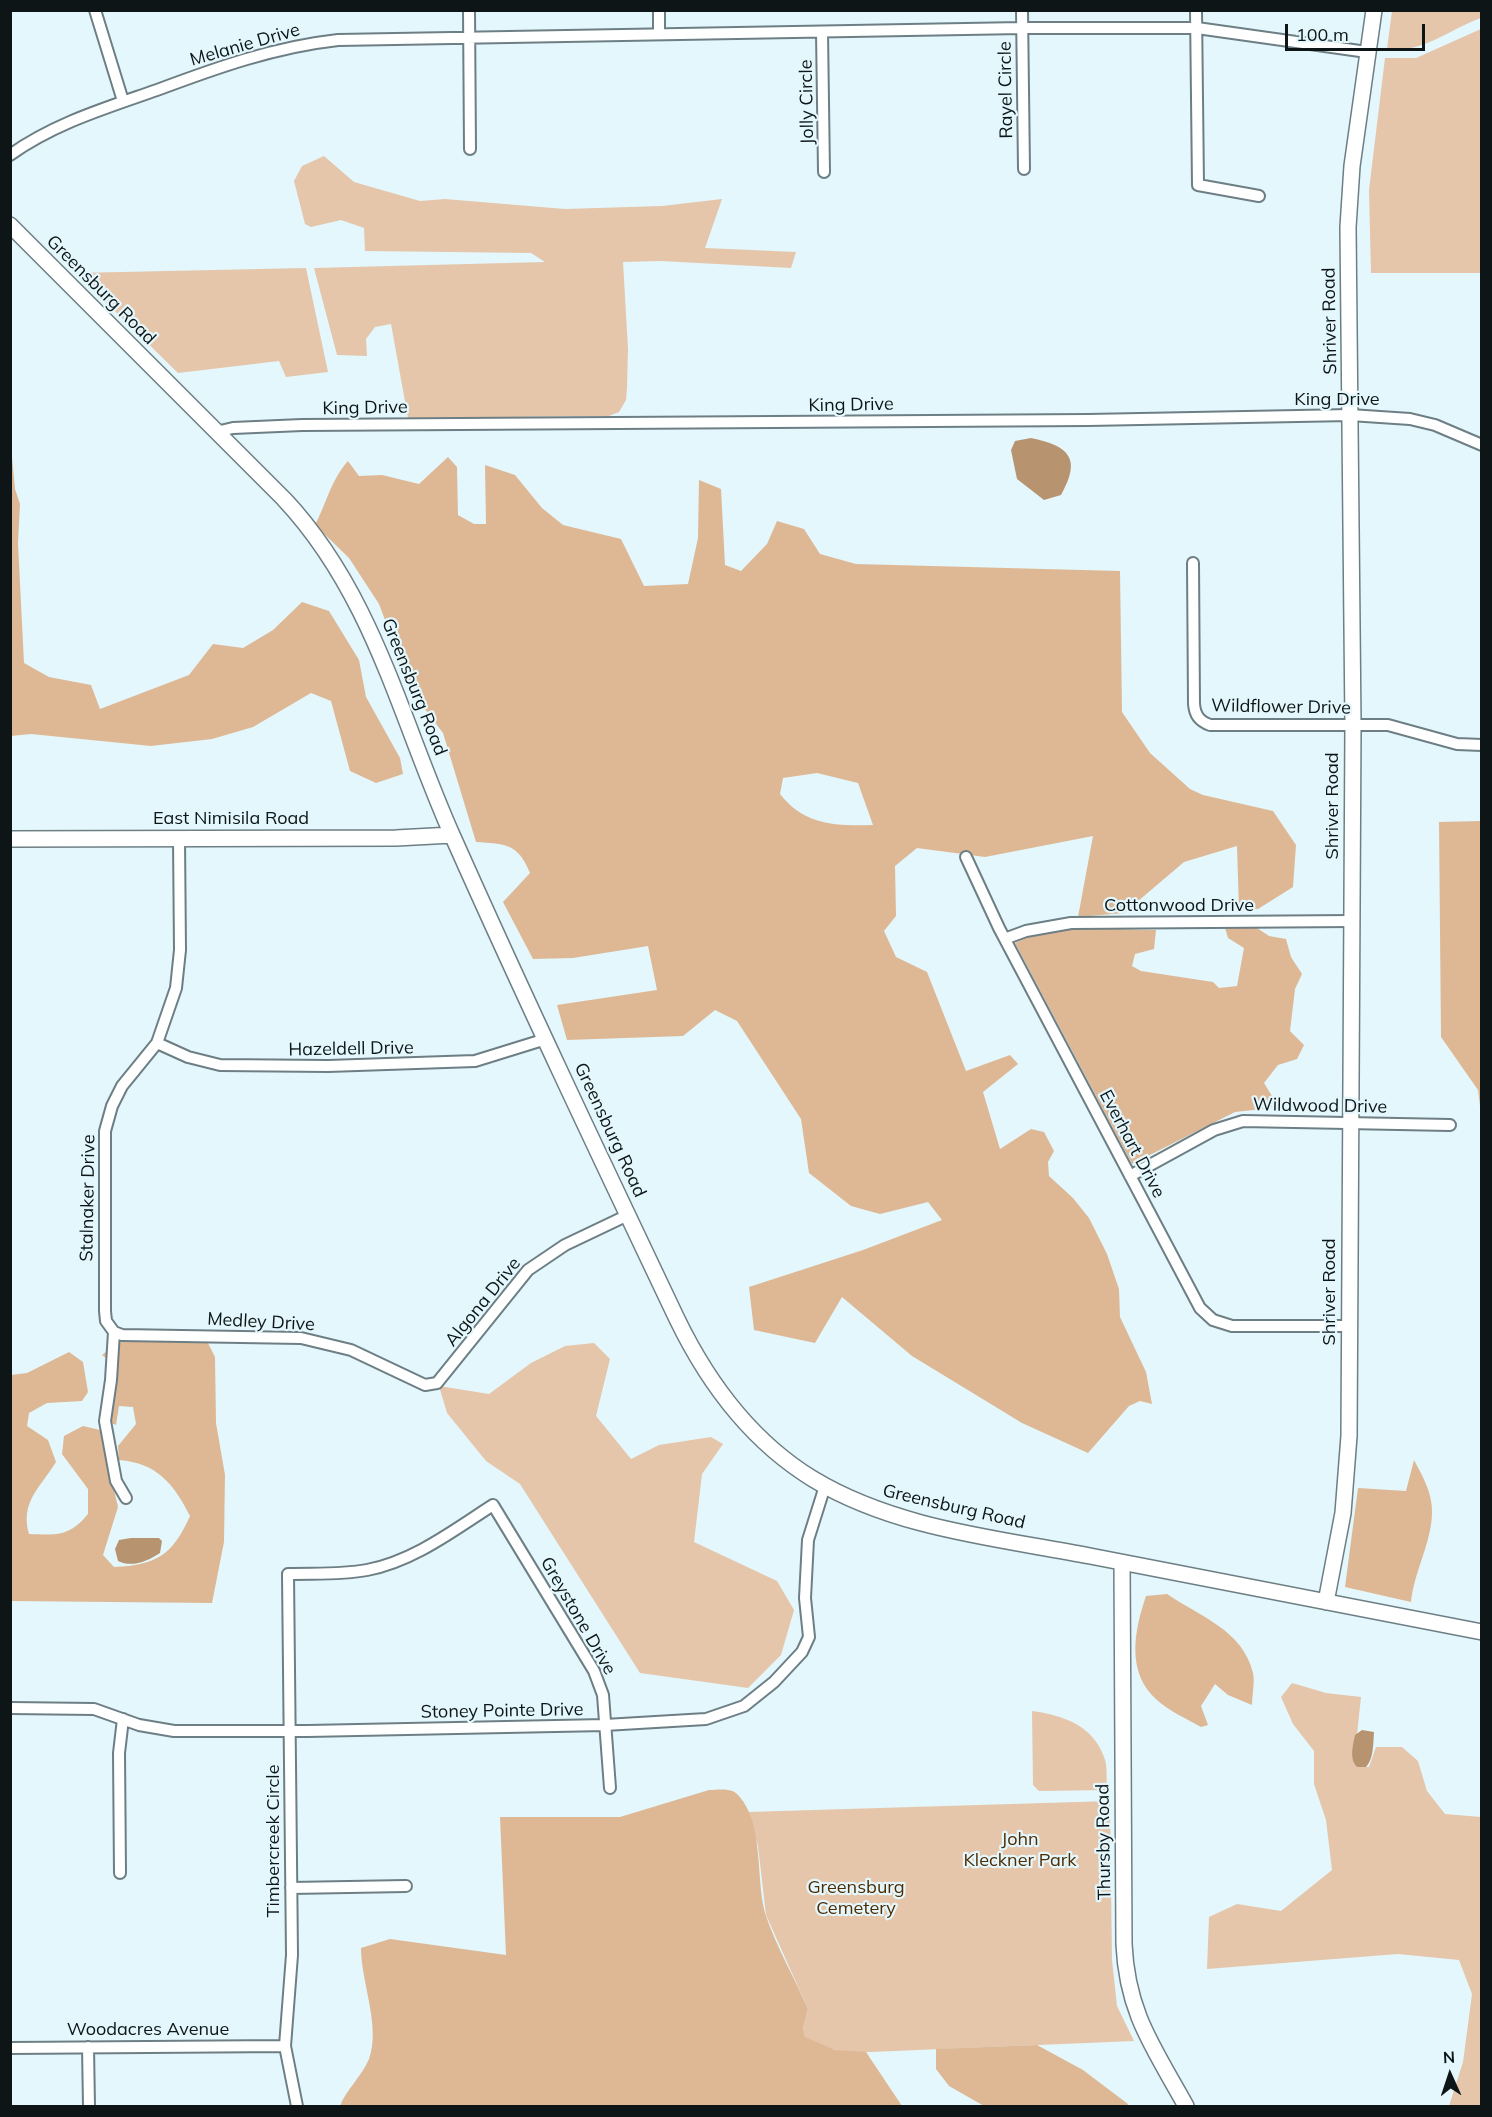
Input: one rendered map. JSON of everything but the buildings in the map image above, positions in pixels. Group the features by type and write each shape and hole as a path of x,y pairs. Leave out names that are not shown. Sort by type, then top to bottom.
{"street":[{"path":"95,10 123,101"},
{"path":"470,10 471,149"},
{"path":"659,10 659,33"},
{"name":"Rayel Circle","path":"1022,10 1024,169"},
{"path":"1197,10 1198,185 1259,196"},
{"name":"Shriver Road","path":"1326,1602 1346,1494 1350,1436 1353,725 1349,198 1374,10"},
{"name":"Melanie Drive","path":"10,155 60,125 123,101 236,62 312,43 382,38 470,36 1022,28 1197,28 1367,52"},
{"name":"Jolly Circle","path":"822,32 824,172"},
{"name":"Greensburg Road","path":"10,225 301,517 345,579 373,635 452,835 691,1348 719,1391 765,1442 791,1464 825,1486 869,1507 902,1518 1482,1632"},
{"name":"King Drive","path":"216,432 251,426 1088,420 1350,415 1410,419 1443,428 1482,445"},
{"name":"Wildflower Drive","path":"1193,563 1194,704 1197,717 1210,725 1406,727 1457,744 1482,745"},
{"name":"East Nimisila Road","path":"10,840 396,838 452,835"},
{"name":"Stalnaker Drive","path":"126,1498 116,1481 105,1422 114,1332 106,1321 105,1311 105,1131 112,1106 122,1086 157,1044 171,1007 179,969 179,839"},
{"name":"Everhart Drive","path":"966,857 999,928 1007,938 1196,1302 1213,1320 1242,1326 1349,1326"},
{"name":"Cottonwood Drive","path":"1007,938 1026,930 1071,923 1353,921"},
{"name":"Hazeldell Drive","path":"157,1044 188,1057 220,1065 328,1066 466,1062 494,1057 546,1039"},
{"name":"Wildwood Drive","path":"1130,1176 1228,1124 1252,1121 1450,1125"},
{"name":"Algona Drive","path":"434,1384 449,1370 528,1270 565,1245 628,1215"},
{"name":"Medley Drive","path":"114,1332 122,1335 302,1338 351,1350 418,1382 434,1384"},
{"name":"Stoney Pointe Drive","path":"10,1708 94,1709 123,1719 174,1731 605,1725 706,1719 744,1706 802,1652 809,1637 806,1598 808,1540 825,1486"},
{"name":"Greystone Drive","path":"288,1574 366,1570 392,1564 417,1553 493,1505 594,1671 603,1695 610,1788"},
{"name":"Thursby Road","path":"1122,1563 1124,1886 1128,1984 1142,2026 1186,2106"},
{"name":"Timbercreek Circle","path":"288,1574 291,1955 285,2046 297,2106"},
{"path":"120,1873 119,1753 123,1719"},
{"path":"291,1888 406,1886"},
{"name":"Woodacres Avenue","path":"10,2048 285,2046"},
{"path":"88,2047 89,2106"}],"green space":[{"path":"1392,11 1481,11 1481,18 1436,40 1412,48 1387,49"},
{"path":"1481,29 1481,273 1371,273 1369,190 1385,58 1416,58"},
{"path":"324,156 354,182 420,201 445,199 565,209 662,206 722,199 705,248 796,252 791,268 661,261 623,262 628,349 627,388 626,400 619,412 609,416 408,418 391,324 375,327 366,339 367,356 337,355 314,268 545,262 531,253 365,251 364,228 341,220 311,227 305,224 294,181 302,166"},
{"path":"306,268 328,372 286,377 279,361 178,373 76,273"},
{"path":"594,1343 610,1359 596,1416 631,1459 659,1445 711,1437 723,1444 702,1474 694,1542 777,1581 794,1610 781,1655 748,1688 640,1673 520,1484 486,1461 447,1413 439,1386 489,1394 531,1363 565,1346"},
{"path":"1292,1683 1326,1693 1361,1697 1354,1763 1357,1767 1369,1767 1376,1747 1402,1747 1418,1761 1427,1791 1445,1814 1481,1817 1481,2106 1449,2106 1463,2062 1472,1994 1459,1960 1398,1954 1207,1969 1209,1917 1237,1904 1281,1911 1332,1870 1326,1820 1314,1784 1314,1751 1293,1724 1281,1697"},
{"path":"1032,1711 1065,1719 1084,1729 1092,1737 1099,1746 1105,1761 1107,1790 1039,1791 1033,1785"},
{"name":"Greensburg Cemetery","path":"1110,1801 1112,1960 1117,2006 1134,2041 846,2053 814,2044 805,2037 803,2028 808,2009 766,1915 758,1846 748,1812"}],"shaded area":[{"path":"1031,438 1055,445 1068,456 1071,472 1061,495 1044,500 1017,479 1011,450 1015,441"},
{"path":"11,446 15,489 20,504 18,543 24,663 49,677 91,685 100,709 189,675 213,644 243,648 273,630 302,602 329,611 359,660 366,697 400,758 403,774 376,783 350,771 331,701 311,693 253,727 212,739 151,746 31,734 11,736"},
{"path":"448,457 457,467 458,515 474,524 486,524 485,465 515,475 542,508 563,525 621,539 644,586 688,584 698,538 699,480 721,489 725,565 741,571 767,544 777,521 804,529 820,554 856,564 1120,571 1122,712 1150,753 1190,789 1203,795 1273,811 1296,845 1293,887 1258,909 1239,909 1237,846 1184,862 1124,913 1078,917 1093,836 985,857 917,848 895,866 896,916 884,931 896,957 927,972 966,1071 1010,1055 1018,1064 983,1092 1000,1149 1031,1129 1044,1132 1054,1151 1048,1162 1049,1176 1073,1198 1089,1218 1107,1254 1119,1289 1120,1317 1146,1372 1152,1404 1140,1401 1129,1406 1088,1453 1022,1423 912,1356 842,1297 815,1343 754,1330 749,1287 863,1250 942,1220 928,1202 880,1214 851,1206 809,1173 801,1119 737,1021 715,1010 683,1036 567,1040 557,1005 657,990 648,946 573,958 533,959 503,902 530,873 525,863 521,856 509,847 495,843 476,842 443,733 412,692 379,604 349,558 315,525 333,484 348,461 359,476 382,475 419,484","holes":["817,773 858,783 873,825 821,822 799,812 780,794 783,778"]},
{"path":"1482,821 1481,1114 1478,1090 1441,1037 1439,822"},
{"path":"1225,928 1257,928 1269,936 1286,939 1291,957 1302,974 1295,989 1290,1031 1304,1045 1297,1059 1278,1065 1264,1083 1275,1101 1271,1108 1235,1112 1132,1164 1015,943 1031,936 1066,929 1156,930 1154,949 1135,954 1132,966 1141,971 1213,982 1219,988 1237,986 1244,948 1228,938"},
{"path":"123,1338 207,1341 215,1357 216,1423 225,1475 224,1542 212,1603 11,1601 11,1375 27,1373 69,1352 83,1362 88,1392 82,1401 47,1403 29,1413 27,1426 48,1440 56,1462 29,1504 27,1523 29,1534 47,1535 68,1531 88,1514 88,1489 62,1454 64,1436 83,1426 100,1430 118,1507 103,1555 114,1567 141,1564 161,1556 176,1541 190,1516 178,1494 163,1477 144,1466 119,1460 118,1446 136,1424 133,1407 119,1406 116,1425 109,1422 117,1374 114,1364 102,1355"},
{"path":"1414,1460 1429,1493 1432,1514 1429,1536 1415,1580 1411,1602 1345,1587 1358,1488 1406,1491"},
{"path":"159,1538 162,1541 160,1553 140,1563 129,1564 118,1561 115,1549 119,1540"},
{"path":"1167,1594 1218,1626 1240,1646 1248,1658 1253,1673 1252,1705 1228,1695 1215,1684 1201,1706 1208,1725 1201,1727 1167,1708 1147,1689 1141,1677 1135,1651 1138,1623 1146,1596"},
{"path":"1362,1730 1374,1732 1373,1751 1366,1767 1357,1767 1352,1756 1353,1747 1355,1735"},
{"path":"709,1790 736,1793 747,1808 753,1822 766,1916 808,2009 803,2028 805,2037 835,2050 866,2052 902,2106 340,2106 366,2065 372,2046 372,2019 361,1948 390,1939 506,1955 500,1817 620,1817"},
{"path":"1037,2045 1083,2070 1128,2104 1127,2106 984,2106 949,2086 936,2069 936,2049"}],"park label":[{"name":"John Kleckner Park","path":"1020,1850"}]}
